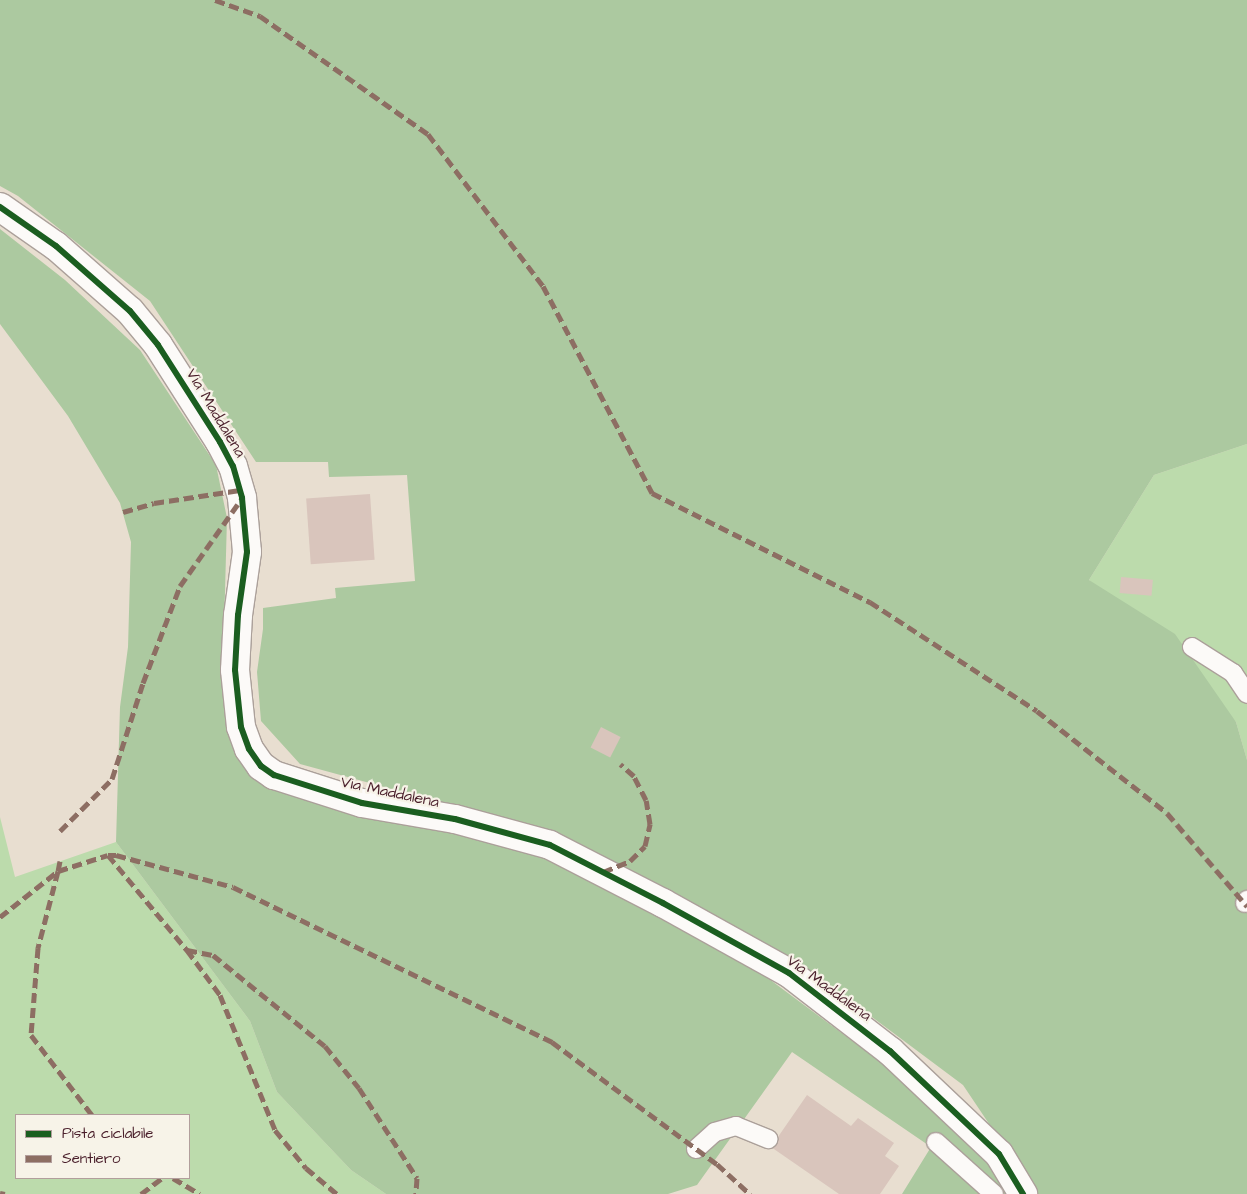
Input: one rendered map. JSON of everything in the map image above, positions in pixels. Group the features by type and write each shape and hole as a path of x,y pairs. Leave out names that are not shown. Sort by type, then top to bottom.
{"street":[{"name":"Via Maddalena","path":"0,207 56,246 130,311 158,345 220,442 233,466 242,498 247,552 238,614 235,670 241,727 250,749 261,766 274,775 362,803 456,819 550,845 663,902 789,973 890,1051 999,1154 1023,1194"}],"lane":[{"path":"1192,647 1233,673 1247,694"},
{"path":"696,1149 715,1132 736,1126 768,1139"},
{"path":"936,1142 994,1194"}],"green space":[{"path":"0,0 1247,0 1247,444 1154,475 1089,580 1175,634 1236,722 1247,760 1247,1194 1036,1194 963,1085 801,964 560,835 300,764 261,721 257,672 263,629 263,608 336,598 335,588 415,581 407,475 329,477 328,462 256,462 150,301 18,196 0,186"},
{"path":"0,229 65,280 140,350 216,465 227,518 223,665 227,730 247,771 299,796 436,824 549,859 737,955 898,1075 996,1167 1011,1194 902,1194 931,1147 792,1052 697,1185 668,1194 386,1194 351,1170 277,1092 250,1021 116,842 120,707 128,647 131,542 120,503 68,416 0,324"},
{"path":"1247,444 1247,760 1236,722 1089,580 1154,475"},
{"path":"0,817 15,877 116,842 250,1021 277,1092 351,1170 386,1194 0,1194"}],"building":[{"path":"370,494 375,560 311,564 306,498"},
{"path":"1121,577 1153,580 1151,596 1120,593"},
{"path":"601,727 621,737 610,757 591,747"},
{"path":"807,1095 851,1126 858,1118 894,1143 885,1156 899,1166 880,1194 839,1194 771,1147"}],"marked path":[{"path":"215,0 260,16 428,134 543,286 652,493 870,602 1037,711 1167,813 1247,906"},
{"path":"123,512 154,503 240,490"},
{"path":"60,831 112,779 143,683 180,586 242,498"},
{"path":"603,872 630,861 645,846 650,824 646,800 634,776 620,764"},
{"path":"108,855 187,950 213,955 325,1046 359,1088 417,1178 416,1194"},
{"path":"60,861 58,871 108,855 116,855 233,887 552,1042 717,1164 750,1194"},
{"path":"58,871 38,948 31,1035 91,1114"},
{"path":"0,917 58,871"},
{"path":"187,950 220,995 275,1130 306,1168 337,1194"},
{"path":"141,1194 161,1179"},
{"path":"175,1179 200,1194"},
{"path":"0,1193 5,1194"}],"cycle path":[{"path":"0,207 56,246 130,311 158,345 220,442 233,466 242,498 247,552 238,615 235,670 241,727 249,749 261,766 274,775 362,803 455,819 550,845 663,903 789,973 890,1051 999,1154 1023,1194"}]}
